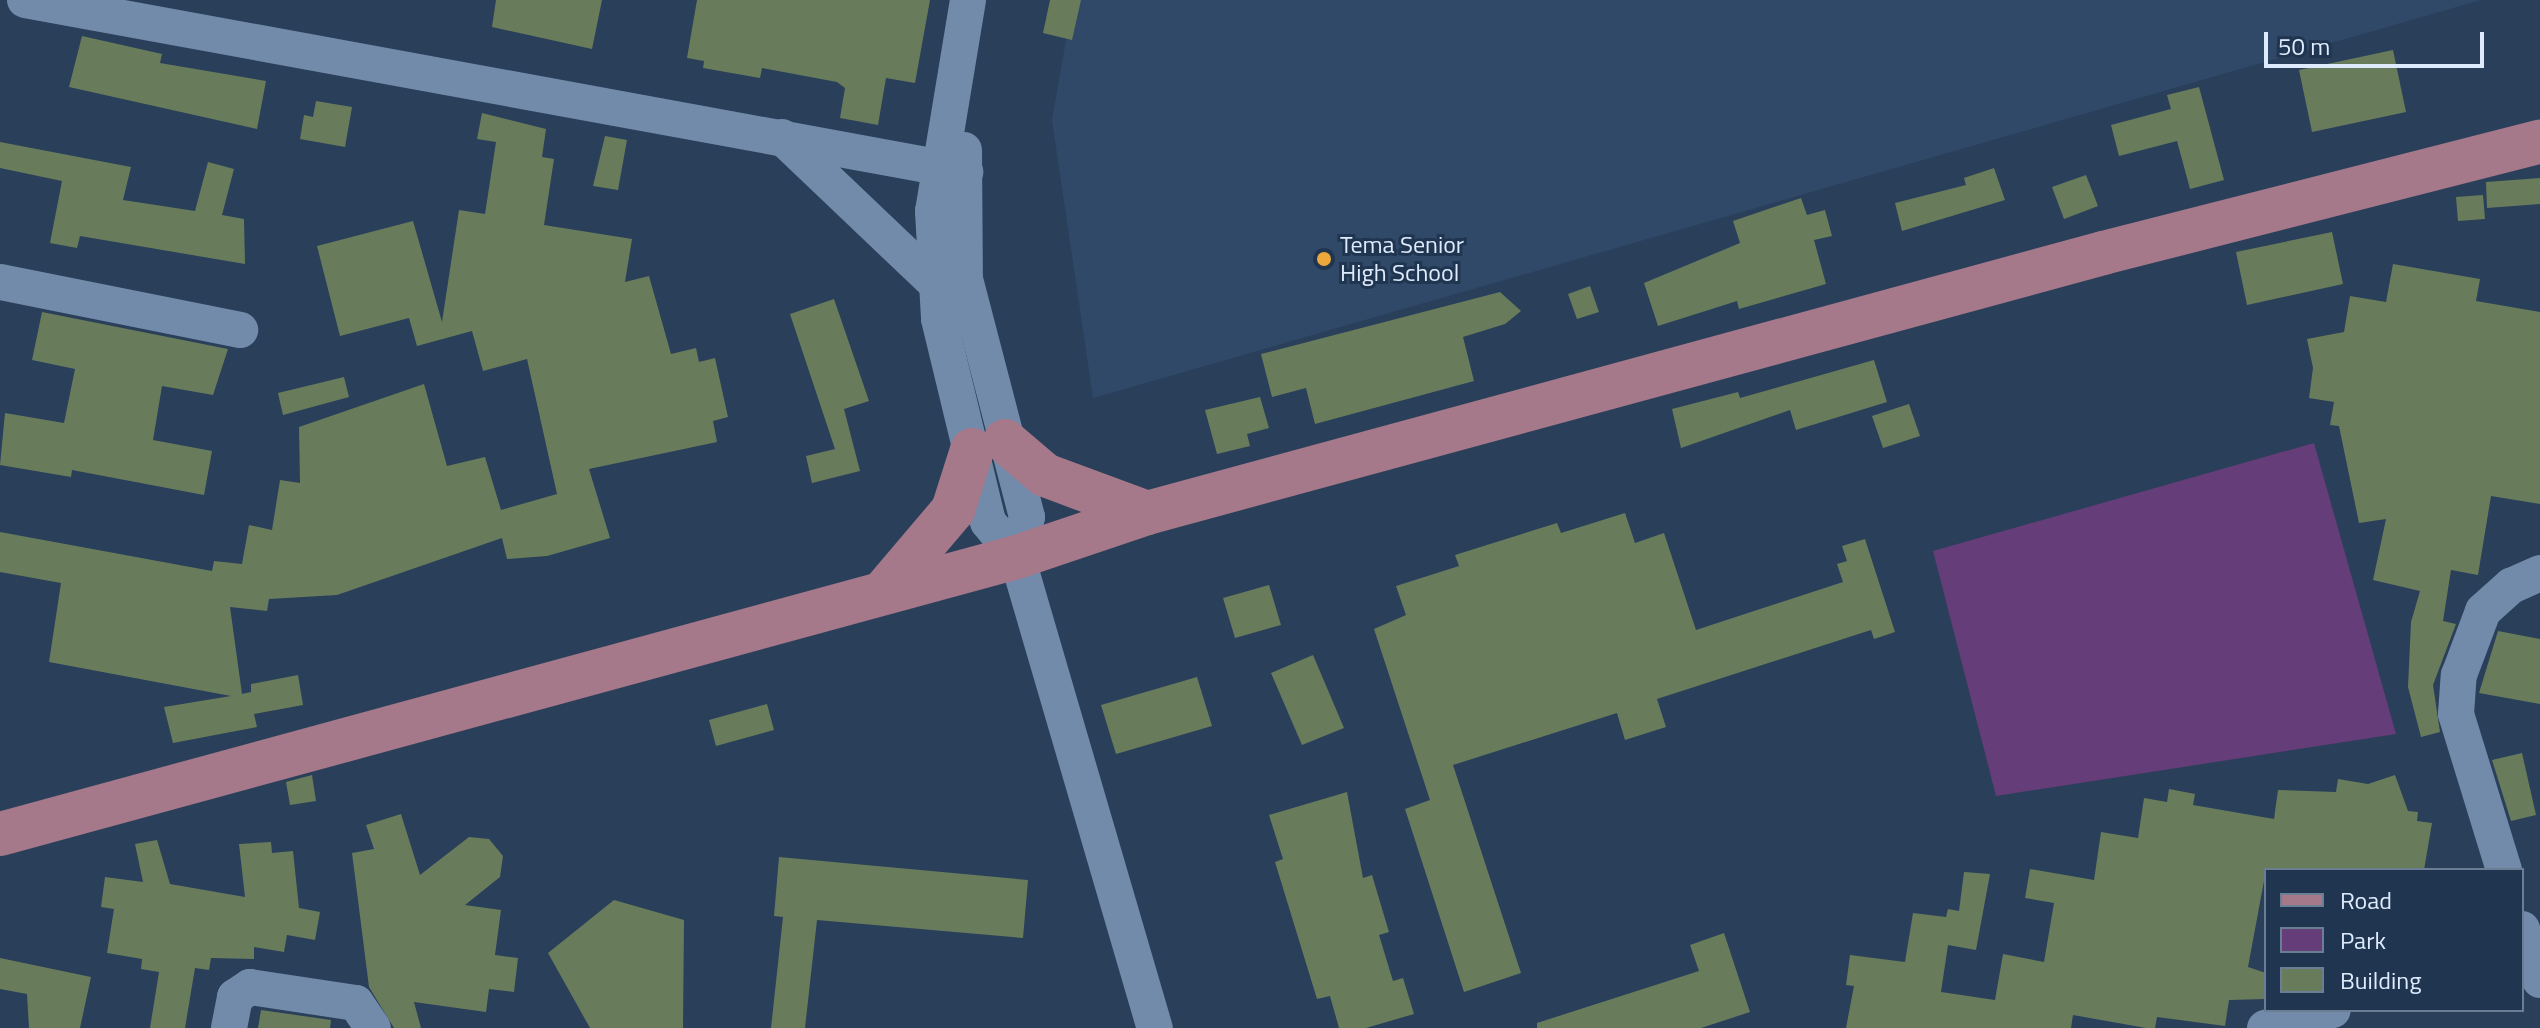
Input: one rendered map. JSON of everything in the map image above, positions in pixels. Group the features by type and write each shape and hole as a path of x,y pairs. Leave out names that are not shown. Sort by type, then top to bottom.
{"main road":[{"path":"0,834 886,589 1017,557 1147,513 2088,257 2540,142"},
{"path":"886,589 953,510 989,446 1045,475 1147,513"}],"street":[{"path":"25,0 951,170"},
{"path":"968,0 951,170 934,282 989,446"},
{"path":"782,137 934,282"},
{"path":"951,170 989,446 988,522 1017,557 1155,1028"},
{"path":"0,282 240,330"},
{"path":"2503,868 2456,714 2459,675 2483,611 2511,586 2540,573"},
{"path":"229,1028 236,994 250,987 356,1003 373,1028"},
{"path":"2265,1028 2325,1012"}],"shaded area":[{"name":"Tema Senior High School","path":"1073,0 2481,0 1093,398 1052,120"}],"green space":[{"path":"2314,443 2396,734 1996,796 1933,551"}],"building":[{"path":"496,0 602,0 592,49 492,27"},
{"path":"697,0 930,0 915,83 886,78 878,125 840,118 845,88 837,82 762,68 760,78 703,68 704,61 687,58"},
{"path":"1050,0 1081,0 1072,40 1043,33"},
{"path":"82,36 162,54 160,63 266,81 257,129 69,87"},
{"path":"2393,50 2406,112 2312,132 2299,70"},
{"path":"2199,87 2224,180 2190,189 2177,141 2119,156 2111,125 2171,109 2167,95"},
{"path":"316,101 352,107 345,147 300,139 304,115 313,117"},
{"path":"482,113 546,129 542,157 554,159 544,225 632,239 625,282 649,276 671,354 696,348 699,362 715,358 728,417 713,421 717,442 589,469 610,538 547,556 507,559 502,538 337,595 269,599 267,611 230,607 242,694 251,692 251,684 298,675 303,705 254,714 257,727 173,743 164,707 231,696 49,662 61,583 0,572 0,532 212,571 214,561 242,564 249,525 272,530 280,480 300,483 299,427 424,384 447,466 485,457 501,510 557,494 527,359 483,371 472,331 417,346 409,318 340,336 317,246 413,221 442,322 459,210 485,214 496,142 477,139"},
{"path":"605,136 627,140 618,190 593,186"},
{"path":"0,142 131,167 123,200 195,211 208,162 234,169 222,215 244,219 245,264 80,236 77,248 50,243 62,181 0,168"},
{"path":"1994,168 2005,200 1902,231 1895,203 1966,185 1964,178"},
{"path":"2086,175 2098,206 2064,219 2052,187"},
{"path":"2540,178 2540,204 2487,208 2486,182"},
{"path":"2483,195 2485,219 2458,221 2456,197"},
{"path":"1801,198 1807,215 1825,210 1832,236 1814,240 1826,284 1739,309 1737,301 1658,326 1644,283 1740,243 1733,221"},
{"path":"2332,232 2343,284 2247,305 2236,252"},
{"path":"2393,264 2480,279 2476,301 2540,312 2540,504 2491,496 2478,575 2451,570 2443,621 2456,624 2433,685 2440,732 2421,737 2408,687 2411,622 2420,591 2373,580 2386,519 2359,523 2339,426 2330,425 2334,402 2309,398 2313,368 2307,339 2344,332 2350,296 2386,302"},
{"path":"1590,286 1599,312 1577,319 1568,294"},
{"path":"1500,292 1521,311 1505,324 1463,337 1474,381 1315,424 1306,388 1272,397 1261,354"},
{"path":"834,299 869,401 844,409 860,471 812,483 806,456 835,449 790,314"},
{"path":"42,312 228,349 213,395 162,386 153,440 212,451 204,495 72,470 71,477 0,465 5,413 64,423 75,369 32,360"},
{"path":"1874,360 1887,402 1796,430 1790,410 1681,448 1672,409 1738,392 1740,398"},
{"path":"344,377 349,397 283,415 278,393"},
{"path":"1260,397 1269,428 1247,434 1250,446 1217,454 1205,410"},
{"path":"1909,404 1920,436 1883,448 1872,416"},
{"path":"1625,513 1635,543 1664,533 1696,630 1843,582 1837,564 1847,561 1842,546 1865,539 1895,632 1874,639 1871,630 1657,699 1666,727 1625,740 1617,713 1453,765 1521,973 1464,992 1405,809 1430,800 1374,629 1406,615 1396,586 1459,566 1455,555 1557,523 1561,533"},
{"path":"1269,585 1281,625 1235,638 1223,598"},
{"path":"2498,631 2540,639 2540,704 2479,693"},
{"path":"1313,655 1344,728 1302,745 1271,673"},
{"path":"1197,677 1212,726 1116,754 1101,705"},
{"path":"767,704 774,730 716,746 709,720"},
{"path":"2522,753 2536,815 2511,821 2492,760"},
{"path":"312,775 316,801 290,805 286,782"},
{"path":"2395,775 2408,811 2418,812 2417,821 2432,823 2424,868 2264,868 2248,967 2264,972 2264,999 2229,1000 2225,1026 2157,1017 2155,1028 2146,1028 2073,1015 2071,1028 1846,1028 1854,986 1846,985 1850,955 1905,962 1913,913 1946,917 1948,909 1959,911 1964,872 1990,874 1976,950 1948,945 1941,992 1995,1000 2003,954 2044,962 2054,903 2025,898 2030,869 2094,880 2101,832 2138,838 2144,798 2167,802 2169,789 2195,794 2193,805 2274,819 2278,790 2336,792 2338,779 2368,784"},
{"path":"1347,792 1363,878 1372,875 1389,932 1379,935 1393,981 1403,978 1414,1014 1366,1028 1339,1028 1330,996 1317,999 1275,862 1283,859 1269,815"},
{"path":"401,814 420,875 469,837 489,839 503,856 500,877 465,905 501,910 495,955 518,958 514,992 489,989 486,1012 414,1002 421,1028 394,1028 369,987 352,853 374,849 366,825"},
{"path":"157,840 170,884 245,897 239,844 271,842 272,853 293,851 299,908 320,912 315,940 287,935 284,952 254,947 254,959 211,958 209,970 195,968 185,1028 150,1028 159,972 141,969 142,959 107,953 114,909 101,907 105,877 143,882 135,844"},
{"path":"779,857 1028,880 1023,938 817,920 805,1028 771,1028 783,917 774,916"},
{"path":"614,900 684,920 683,1028 590,1028 548,953"},
{"path":"1724,933 1750,1012 1701,1028 1537,1028 1537,1023 1699,971 1690,945"},
{"path":"0,958 91,977 80,1028 29,1028 27,994 0,989"},
{"path":"261,1010 331,1020 330,1028 258,1028"}],"place":[{"name":"Tema Senior High School","path":"1324,259"}]}
